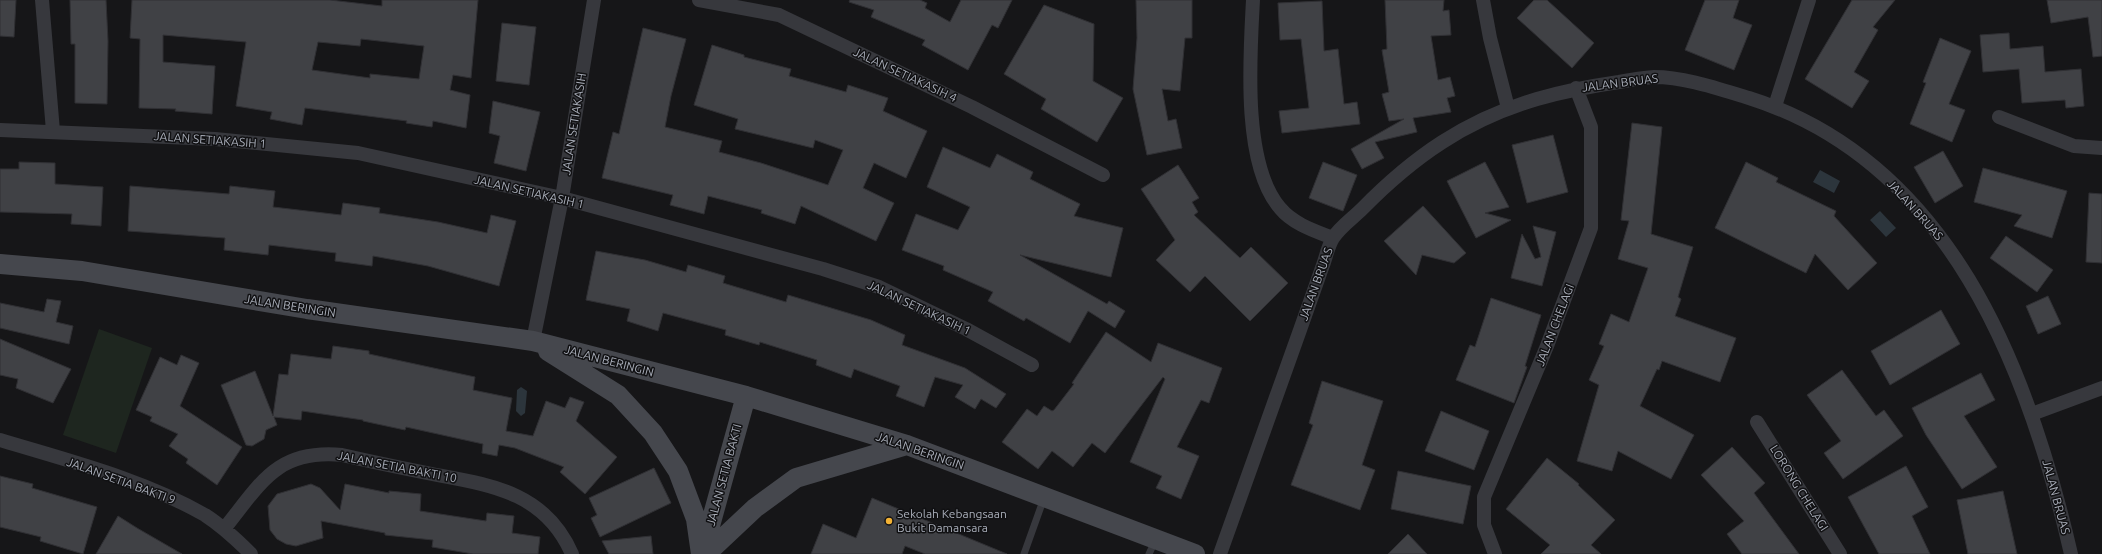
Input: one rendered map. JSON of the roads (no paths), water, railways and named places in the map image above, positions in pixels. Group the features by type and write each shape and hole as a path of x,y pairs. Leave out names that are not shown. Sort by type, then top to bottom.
{"street":[{"path":"42,0 53,131"},
{"name":"JALAN SETIAKASIH","path":"533,341 562,198 594,0"},
{"name":"JALAN SETIAKASIH 4","path":"699,0 779,15 972,107 1103,175"},
{"path":"1253,0 1250,82 1255,143 1265,184 1280,209 1299,224 1333,238"},
{"path":"1483,0 1490,38 1508,108"},
{"path":"1775,106 1810,0"},
{"name":"JALAN BRUAS","path":"1220,554 1333,238 1393,178 1444,139 1508,108 1576,88 1652,77 1675,79 1729,92 1775,106 1815,125 1859,154 1898,188 1935,229 1968,276 1997,328 2032,414 2060,506 2071,554"},
{"name":"JALAN CHELAGI","path":"1496,554 1484,525 1484,496 1547,346 1591,228 1591,126 1576,88"},
{"path":"1999,117 2074,146 2102,148"},
{"name":"JALAN SETIAKASIH 1","path":"0,130 53,131 215,139 358,152 562,198 823,269 879,287 966,329 1032,365"},
{"name":"JALAN BERINGIN","path":"0,264 82,271 307,310 533,341 746,396 907,445 1045,497 1153,546 1195,554"},
{"path":"533,341 618,395 653,433 678,471 696,519 701,554"},
{"path":"2032,414 2102,388"},
{"name":"JALAN SETIA BAKTI","path":"701,554 746,396"},
{"name":"LORONG CHELAGI","path":"1757,422 1840,554"},
{"name":"JALAN SETIA BAKTI 9","path":"0,440 136,484 168,497 205,516 224,529 251,554"},
{"path":"706,554 755,508 796,478 907,445"},
{"name":"JALAN SETIA BAKTI 10","path":"224,529 265,478 281,465 303,456 322,454 342,456 485,484 497,488 526,501 554,522 565,539 572,554"}],"lane":[{"path":"1024,554 1045,497"}],"place":[{"name":"Sekolah Kebangsaan Bukit Damansara","path":"889,521"}]}
